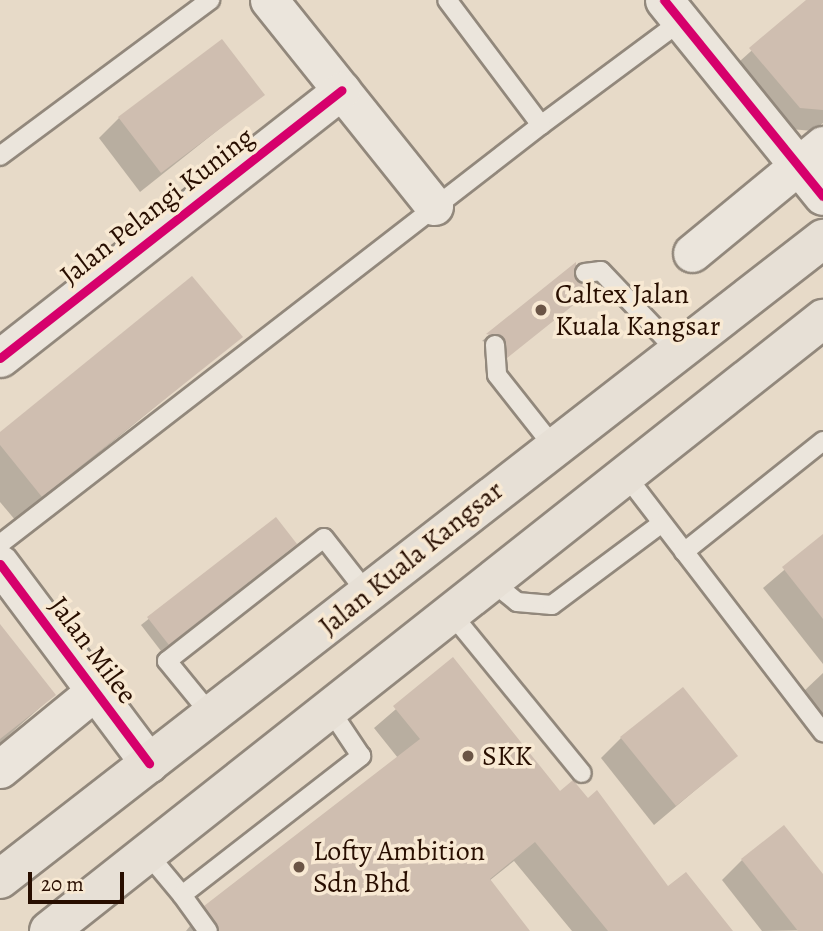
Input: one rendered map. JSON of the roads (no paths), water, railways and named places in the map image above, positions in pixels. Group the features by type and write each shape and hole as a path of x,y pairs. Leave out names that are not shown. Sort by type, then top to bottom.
{"highway":[{"name":"Jalan Kuala Kangsar","path":"0,879 212,716 553,446 823,239"},
{"path":"49,931 624,473 823,319"}],"street":[{"path":"269,0 434,206"},
{"path":"672,10 811,155 823,196"},
{"name":"Jalan Pelangi Kuning","path":"0,358 342,90"},
{"path":"692,253 811,155"},
{"name":"Jalan Milee","path":"0,564 149,763"},
{"path":"0,769 96,691"}],"lane":[{"path":"0,156 210,0"},
{"path":"447,0 541,125"},
{"path":"0,544 541,125 672,10"},
{"path":"584,273 601,271 677,351"},
{"path":"495,345 497,375 553,446"},
{"path":"684,552 823,441"},
{"path":"624,473 823,732"},
{"path":"491,580 517,602 551,605 662,523"},
{"path":"212,716 167,660 324,538 367,593"},
{"path":"450,612 582,773"},
{"path":"182,895 361,756 329,708"},
{"path":"146,853 208,931"}],"place":[{"name":"Caltex Jalan Kuala Kangsar","path":"541,310"},
{"name":"SKK","path":"468,756"},
{"name":"Lofty Ambition Sdn Bhd","path":"299,867"}]}
